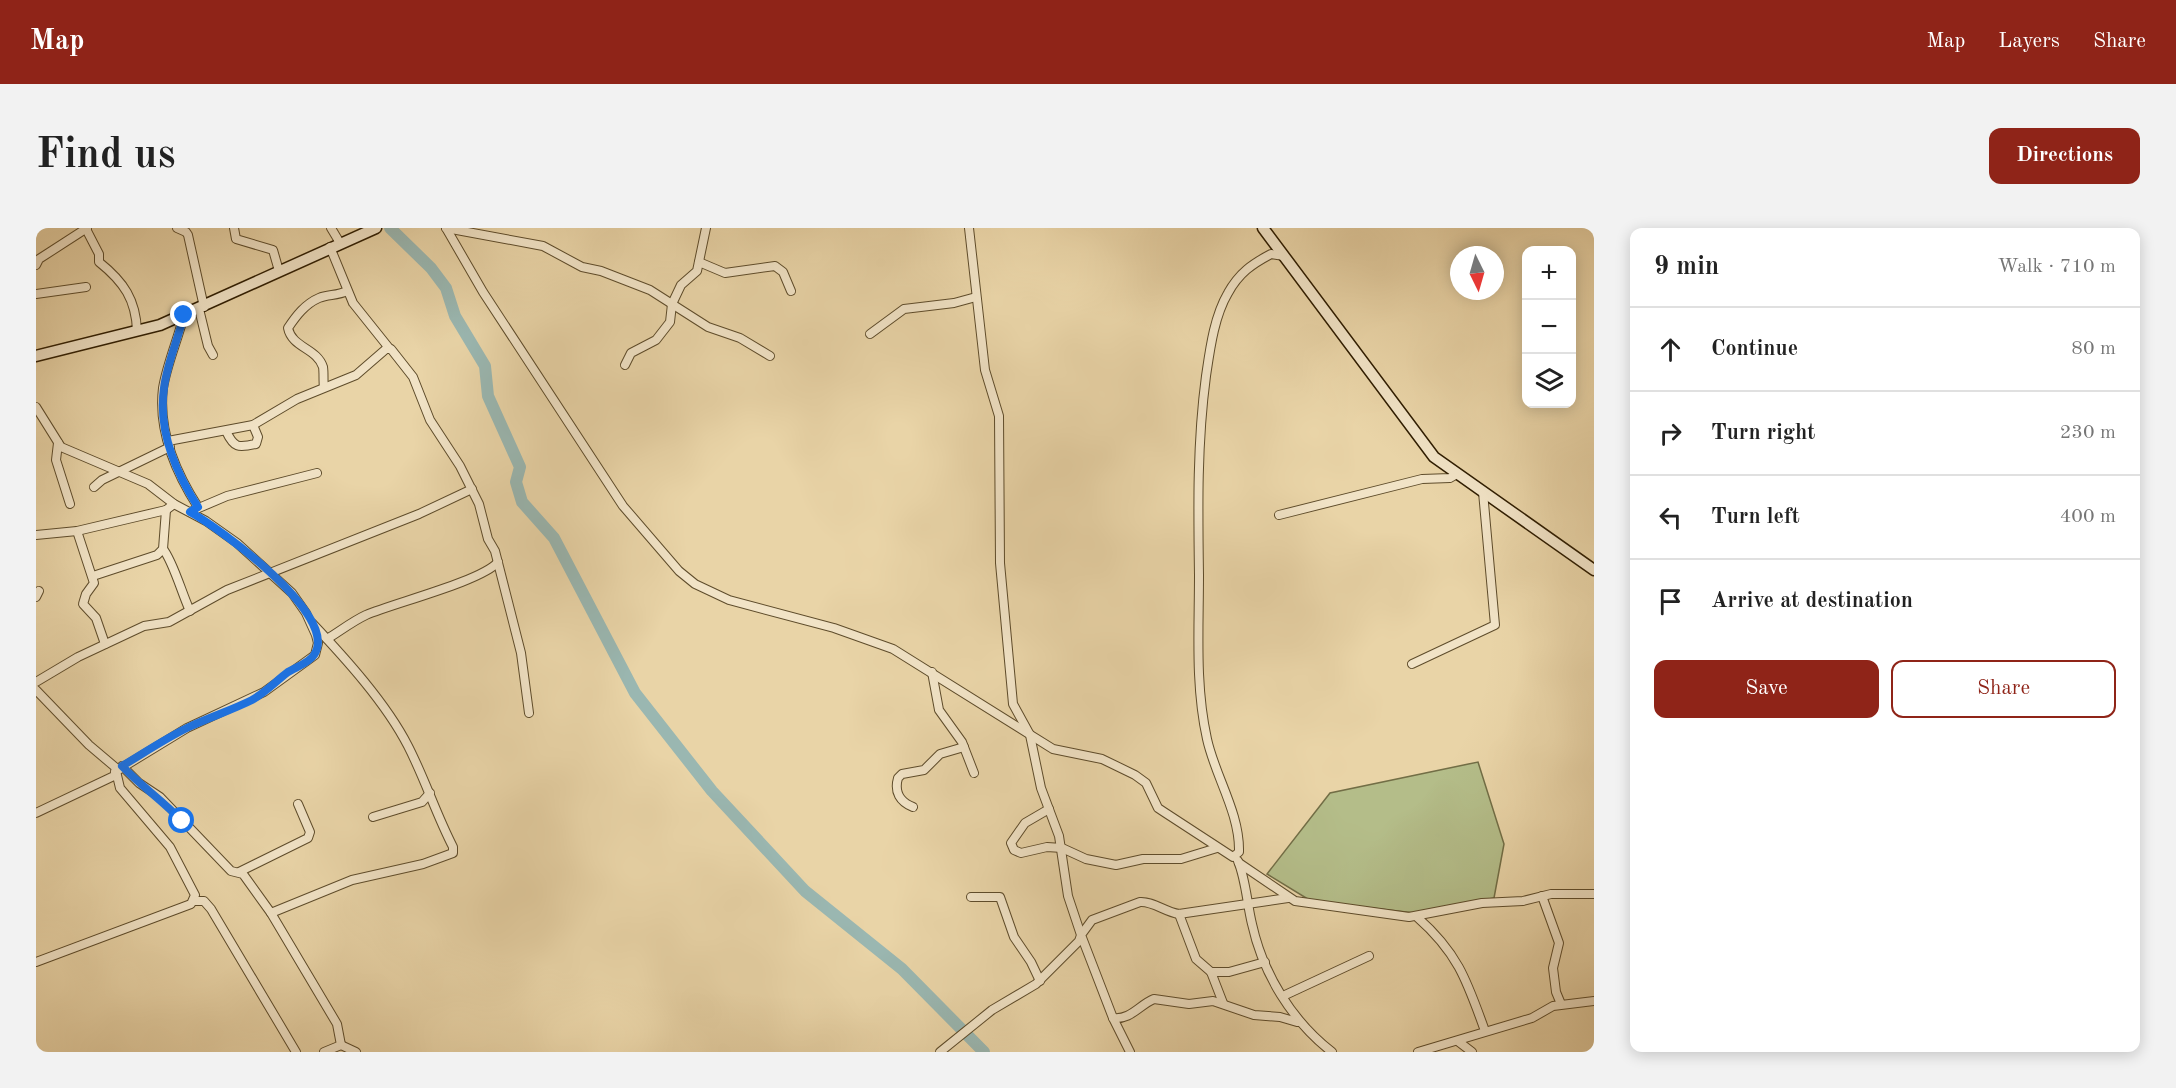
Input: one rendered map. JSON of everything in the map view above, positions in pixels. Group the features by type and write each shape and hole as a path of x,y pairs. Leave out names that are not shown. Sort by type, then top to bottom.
{"street":[{"path":"36,265 39,259 58,245 70,241 86,228 99,254 99,262 111,272 133,300 136,309 136,331"},
{"path":"177,228 186,232 213,355"},
{"path":"234,228 236,239 273,250 279,271"},
{"path":"331,228 347,291 363,317 413,376 430,420 452,451 472,489 498,562 521,653 529,713"},
{"path":"36,350 36,356 136,331 184,315 376,228"},
{"path":"446,228 543,246 582,267 601,271 650,290 708,327 740,338 770,356"},
{"path":"446,228 483,292 623,506 679,571 695,584 729,600 867,638 910,658 1053,749 1102,759 1135,774 1149,787 1158,808 1238,860 1288,898 1309,905 1417,917 1482,903 1515,902 1542,896 1594,894"},
{"path":"626,365 631,353 656,340 664,332 672,315 672,304 681,285 697,271 706,228"},
{"path":"969,228 988,384 999,416 1000,564 1014,704 1030,735 1041,788 1062,848 1068,896 1113,1018 1130,1052"},
{"path":"1263,228 1286,256 1420,442 1434,457 1594,570"},
{"path":"1286,256 1271,254 1240,273 1227,294 1209,356 1199,432 1198,656 1207,739 1238,834 1238,860 1253,928 1265,962 1299,1022 1332,1052"},
{"path":"699,262 725,273 775,266 783,272 791,291"},
{"path":"36,294 86,287"},
{"path":"324,387 322,367 315,354 299,345 288,328 301,311 320,297 337,296 347,291"},
{"path":"870,333 904,309 954,303 976,297"},
{"path":"184,315 164,386 163,411 169,444 184,485 198,507"},
{"path":"94,487 102,480 169,444 253,424 324,387 356,375 389,348"},
{"path":"36,407 58,443 148,484 174,504 237,543 292,593 312,624 377,696 408,746 430,793 453,847 453,853 423,864 352,880 272,913"},
{"path":"226,431 232,445 237,447 256,444 258,437 253,424"},
{"path":"58,443 56,460 70,504"},
{"path":"190,512 227,496 317,473"},
{"path":"1279,515 1422,479 1450,478 1458,474"},
{"path":"36,682 105,644 144,626 169,622 227,590 312,554 419,514 472,489"},
{"path":"1412,664 1495,626 1483,492"},
{"path":"36,535 77,531 166,510 174,504"},
{"path":"93,576 157,555 163,549 166,510"},
{"path":"77,531 94,583 86,594 83,604 96,618 105,644"},
{"path":"163,549 170,557 174,577 190,611"},
{"path":"327,639 365,615 493,568 498,562"},
{"path":"36,813 115,773 122,766 187,728 252,699 315,655 318,643 312,624"},
{"path":"932,672 939,710 964,747 974,773"},
{"path":"36,690 89,745 115,767 120,788 170,847 195,895 195,901"},
{"path":"913,807 899,798 898,778 902,774 924,770 940,754 964,747"},
{"path":"122,766 139,783 160,798 231,871 239,872 308,838 310,832 298,804"},
{"path":"373,817 422,802 430,793"},
{"path":"1048,809 1025,823 1011,843 1011,847 1021,853 1047,847 1062,848 1086,859 1116,865 1143,860 1181,860 1217,848"},
{"path":"239,872 272,913 337,1024 341,1045"},
{"path":"1542,896 1559,943 1553,968 1556,992 1561,1004"},
{"path":"971,897 1000,897 1014,937 1031,962 1040,981"},
{"path":"940,1052 992,1010 1040,981 1078,942 1092,920 1146,902 1168,912 1179,914 1247,902 1288,898"},
{"path":"36,962 195,901 204,901 212,909 296,1052"},
{"path":"1179,914 1196,959 1211,972 1223,1003"},
{"path":"1417,917 1439,937 1466,978 1472,1001 1485,1031"},
{"path":"1283,996 1369,956"},
{"path":"1211,972 1229,972 1265,962"},
{"path":"1113,1018 1132,1014 1154,999 1179,1004 1213,1001 1254,1015 1280,1017 1299,1022"},
{"path":"1418,1052 1459,1042 1485,1031 1532,1018 1561,1004 1594,1000"},
{"path":"1459,1042 1472,1052"},
{"path":"324,1052 341,1045 356,1052"}],"green space":[{"path":"1478,762 1504,844 1494,898 1415,913 1311,901 1267,874 1330,793"}],"waterway":[{"path":"390,228 431,268 446,288 455,316 485,366 488,396 520,467 516,482 522,502 554,538 635,693 712,791 805,891 902,969 984,1052"}],"route":[{"path":"182,821 160,798 139,783 122,766 187,728 264,692 315,655 318,643 312,624 292,593 237,543 206,520 190,512 198,507 184,485 170,447 163,411 165,379 184,315"}]}
